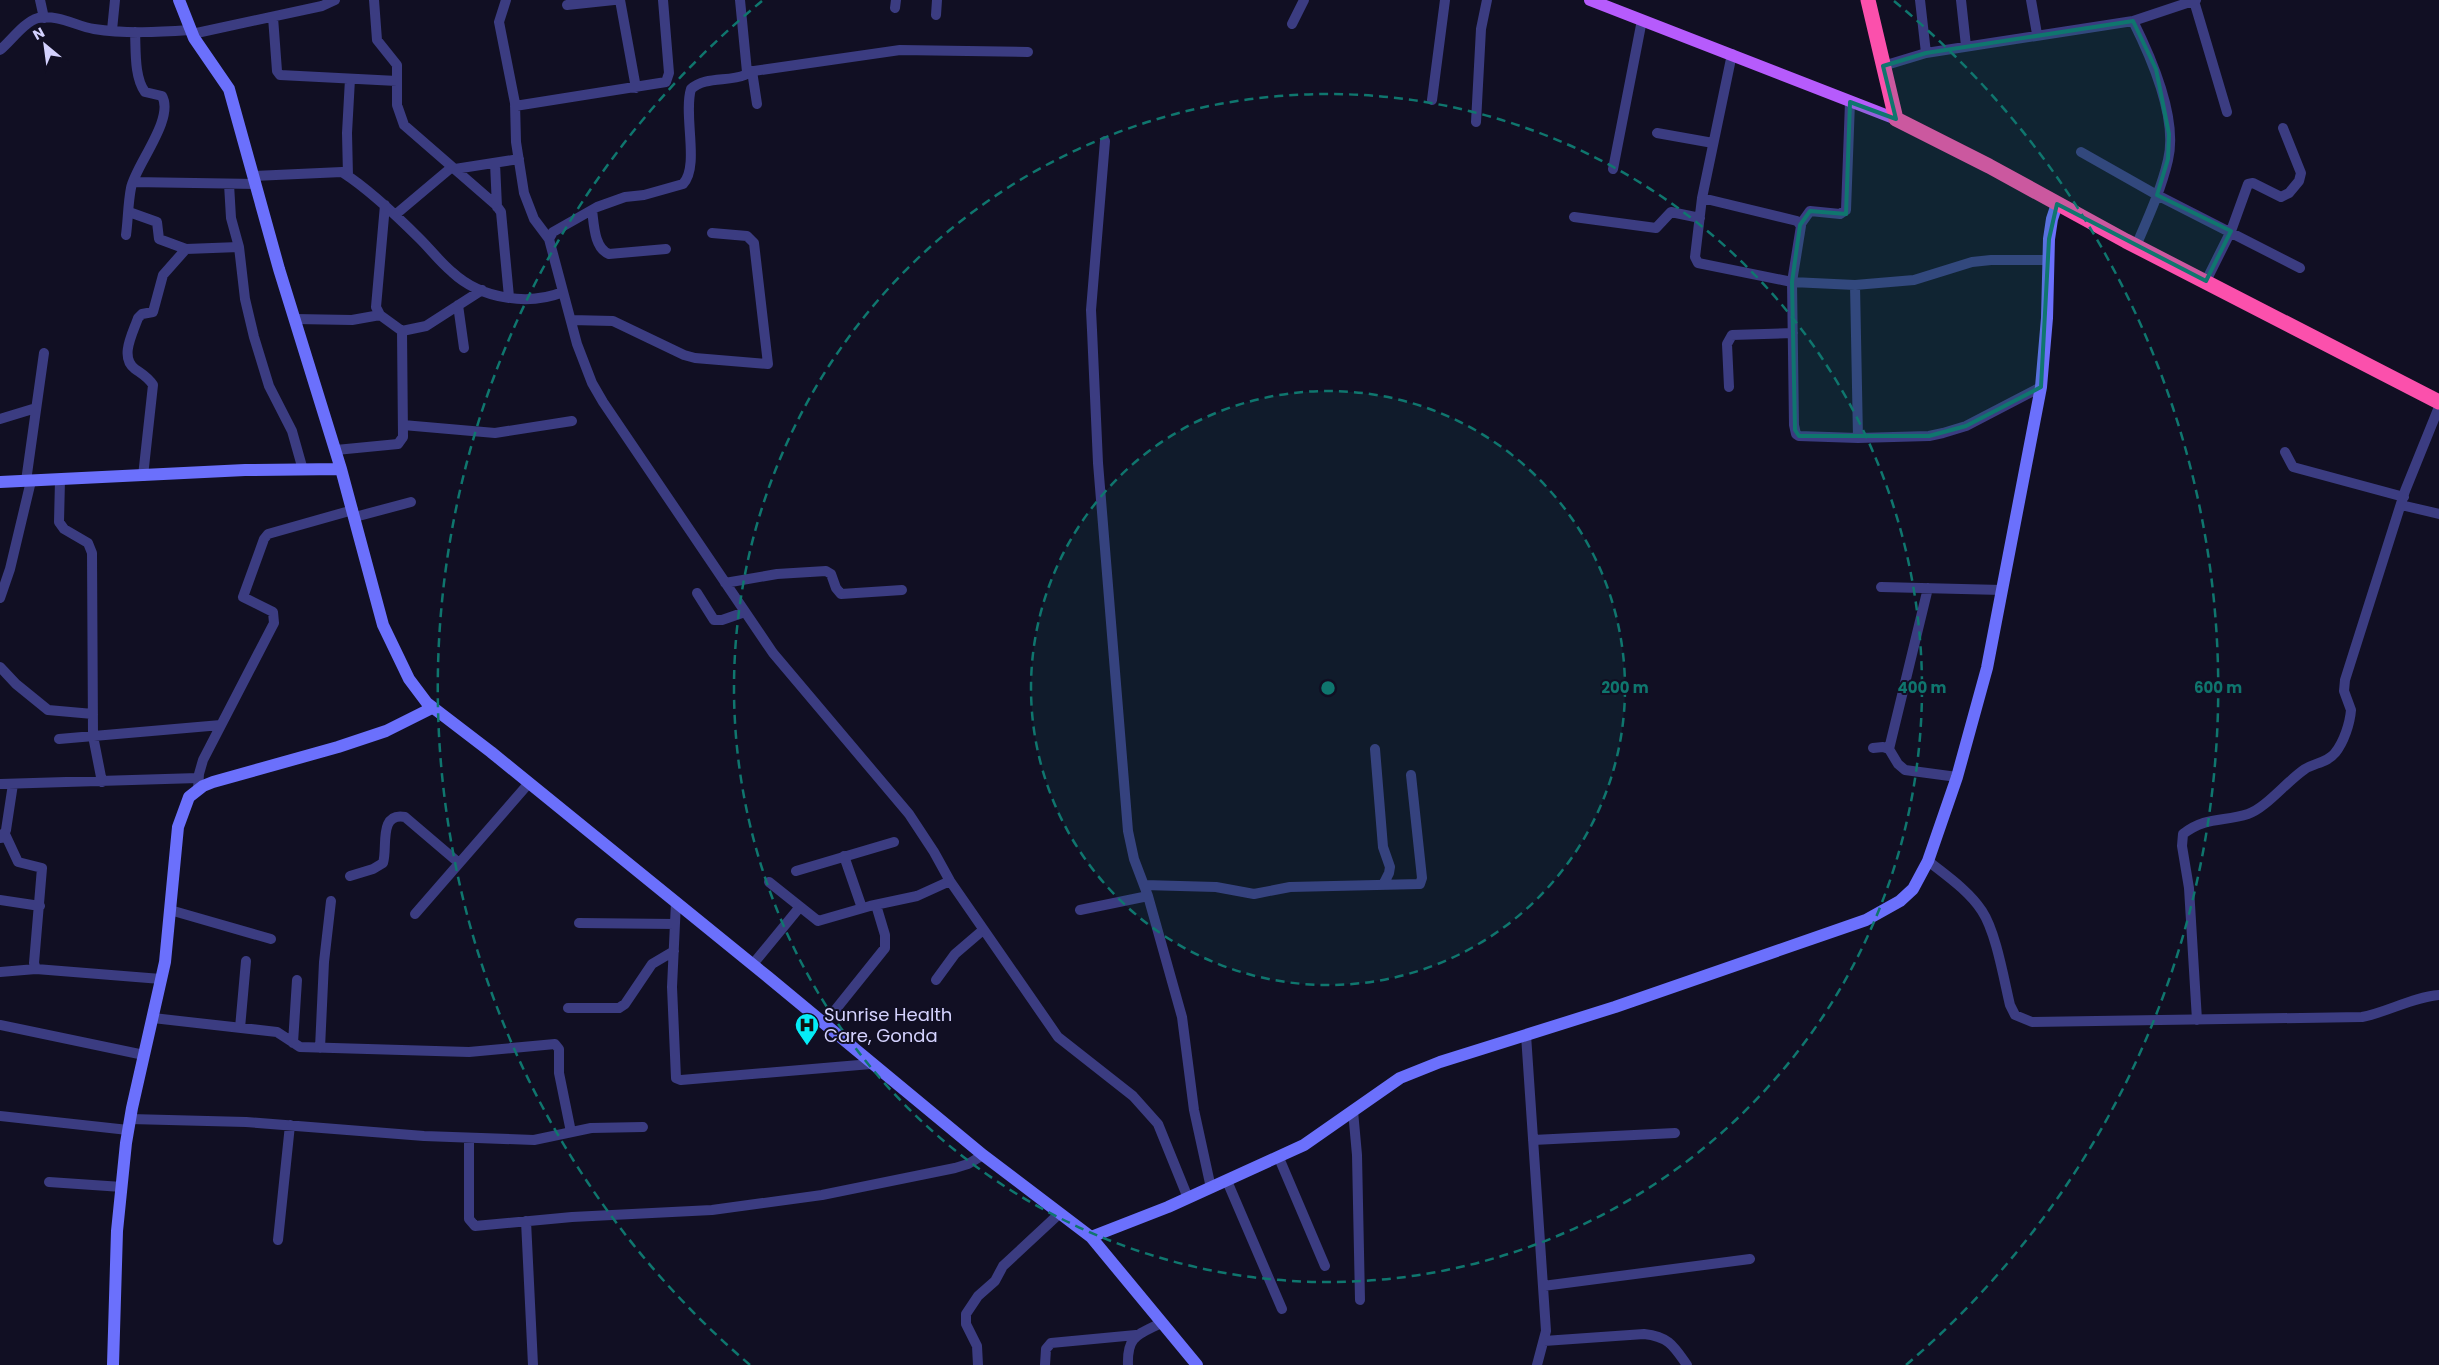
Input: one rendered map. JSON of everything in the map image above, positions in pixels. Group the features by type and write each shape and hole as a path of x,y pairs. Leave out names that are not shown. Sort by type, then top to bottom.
{"highway":[{"path":"1868,0 1896,119 2438,402"}],"main road":[{"path":"179,0 191,32 229,89 295,319 336,450 383,625 409,679 421,696 432,708 529,783 753,964 871,1064 983,1155 1091,1237 1197,1365"},
{"path":"1590,0 1896,119"},
{"path":"1091,1237 1188,1198 1279,1158 1304,1145 1400,1078 1440,1062 1615,1007 1866,920 1900,901 1913,888 1928,861 1957,778 1987,668 2041,387 2052,219 2057,204"},
{"path":"0,482 341,469"},
{"path":"112,1365 117,1232 129,1124 161,979 181,815 189,797 198,784 213,782 338,747 386,731 432,708"}],"street":[{"path":"40,0 44,18"},
{"path":"112,30 115,0"},
{"path":"0,50 31,22 44,18 60,19 93,28 112,30 191,32 273,17 322,6 335,0"},
{"path":"374,0 377,40 397,65 397,105 404,125 498,207"},
{"path":"506,0 499,22 508,61 515,106 524,193 534,220 549,239 577,344 592,383 773,653 909,814 950,881 1042,1011 1058,1037 1133,1096 1152,1115 1158,1124 1188,1198"},
{"path":"567,5 614,0"},
{"path":"620,0 636,88"},
{"path":"515,106 661,84 669,78 663,0"},
{"path":"740,0 750,71 758,104"},
{"path":"936,15 937,0"},
{"path":"1292,24 1304,0"},
{"path":"1432,100 1445,0"},
{"path":"1476,122 1481,28 1488,0"},
{"path":"1920,0 1926,54"},
{"path":"1961,0 1966,46"},
{"path":"2031,0 2037,34"},
{"path":"1883,66 1926,54 1966,46 2132,20 2195,0 2227,112"},
{"path":"273,17 278,74 397,81"},
{"path":"1613,169 1642,20"},
{"path":"2132,20 2156,69 2169,134 2168,159 2157,195 2136,246"},
{"path":"126,235 133,182 160,127 165,100 162,96 145,92 142,88 139,80 134,32"},
{"path":"549,239 553,232 592,210 625,197 644,195 683,184 688,179 690,169 687,114 691,90 702,82 738,78 750,71 906,49 1028,52"},
{"path":"1732,54 1702,198 1695,252 1698,263 1792,282 1855,284 1914,280 1972,262 1991,260 2049,260"},
{"path":"348,176 347,133 350,79"},
{"path":"1850,102 1846,210 1840,214 1810,211 1800,225 1792,282 1794,425 1796,434 1800,436 1858,438 1943,434 1966,426 2041,387"},
{"path":"2206,281 2230,231 2248,184 2253,183 2281,197 2289,193 2299,181 2300,173 2283,128"},
{"path":"1658,133 1713,142"},
{"path":"1105,141 1091,310 1098,463 1128,831 1134,859 1148,896 1182,1017 1194,1110 1211,1188"},
{"path":"2081,152 2157,195 2300,268"},
{"path":"395,215 453,168 519,159"},
{"path":"495,163 498,207 502,218 509,297"},
{"path":"133,182 229,184 332,171 342,172 385,205 452,273 482,290 527,300 548,298 563,292"},
{"path":"229,184 231,218 239,247 245,298 254,336 269,386 292,431 303,470"},
{"path":"1702,198 1793,219 1800,225"},
{"path":"385,205 376,307 380,315 402,331 426,326 482,290"},
{"path":"592,210 598,245 604,252 609,254 666,249"},
{"path":"128,212 152,219 158,225 158,237 162,241 186,249 239,247"},
{"path":"1574,217 1653,228 1659,226 1671,212 1700,218"},
{"path":"571,320 613,321 684,355 695,358 768,364 754,243 747,236 712,234"},
{"path":"143,476 153,385 146,376 128,363 126,356 138,318 142,314 153,312 163,275 186,249"},
{"path":"1855,284 1858,438"},
{"path":"458,305 464,348"},
{"path":"295,319 352,320 380,315"},
{"path":"336,450 398,444 403,437 402,331"},
{"path":"1729,387 1727,344 1732,335 1793,333"},
{"path":"0,598 10,569 28,481 44,353"},
{"path":"2197,1020 2189,888 2182,846 2184,834 2206,821 2242,815 2257,810 2296,775 2312,765 2329,758 2338,750 2352,710 2344,691 2345,680 2402,501 2438,402"},
{"path":"0,419 36,408"},
{"path":"403,425 495,433 572,421"},
{"path":"2285,452 2293,467 2439,514"},
{"path":"60,480 58,517 61,526 89,545 93,736 102,782"},
{"path":"0,784 102,782 198,784 203,760 274,623 273,612 243,597 264,539 268,534 354,513 411,502"},
{"path":"725,583 777,574 826,570 831,574 836,588 841,594 902,590"},
{"path":"1881,587 2002,590"},
{"path":"1889,749 1928,588"},
{"path":"697,593 714,620 722,620 745,612"},
{"path":"0,667 16,684 48,710 93,714"},
{"path":"60,738 221,725"},
{"path":"1872,748 1883,747 1889,749 1898,764 1905,770 1957,778"},
{"path":"1375,749 1383,847 1390,867 1383,884"},
{"path":"1144,885 1216,887 1254,894 1290,887 1383,884 1418,885 1422,882 1411,775"},
{"path":"415,914 529,783"},
{"path":"13,784 3,836 18,862 42,868 34,963 36,969"},
{"path":"350,876 374,869 383,863 386,827 391,820 401,816 405,817 459,863"},
{"path":"796,871 894,842"},
{"path":"844,856 862,908"},
{"path":"1928,861 1972,898 1983,913 1989,926 2010,1005 2015,1015 2032,1022 2362,1017 2420,998 2439,995"},
{"path":"769,882 799,908 818,921 862,908 917,896 950,881"},
{"path":"1080,910 1148,896"},
{"path":"0,900 40,906"},
{"path":"320,1048 324,962 332,901"},
{"path":"676,902 672,987 674,1075 678,1079 871,1064"},
{"path":"824,1024 886,948 885,935 876,905"},
{"path":"753,964 799,908"},
{"path":"170,910 271,939"},
{"path":"579,923 675,924"},
{"path":"936,980 956,954 983,930"},
{"path":"568,1008 619,1008 625,1004 652,964 674,951"},
{"path":"240,1028 246,961"},
{"path":"0,972 36,969 161,979"},
{"path":"293,1043 297,980"},
{"path":"153,1018 277,1032 286,1036 300,1047 469,1052 556,1044 559,1050 559,1073 571,1132"},
{"path":"0,1025 144,1055"},
{"path":"1526,1035 1546,1331 1537,1365"},
{"path":"1353,1112 1357,1154 1360,1300"},
{"path":"0,1116 129,1124 290,1125 470,1138 534,1140 591,1128 643,1127"},
{"path":"278,1240 290,1125"},
{"path":"1533,1140 1675,1133"},
{"path":"470,1138 469,1219 475,1226 526,1221 712,1210 822,1195 955,1168 968,1164 983,1155"},
{"path":"1279,1158 1324,1266"},
{"path":"1227,1181 1282,1309"},
{"path":"49,1182 122,1187"},
{"path":"978,1365 977,1346 966,1324 966,1314 978,1296 995,1281 1003,1266 1060,1213"},
{"path":"526,1221 534,1365"},
{"path":"1543,1286 1750,1259"},
{"path":"1045,1365 1046,1349 1051,1343 1136,1335 1161,1323"},
{"path":"1544,1341 1644,1334 1657,1335 1671,1342 1687,1365"},
{"path":"1128,1365 1129,1344 1136,1335"}],"highlighted area":[{"path":"2133,21 2156,69 2169,134 2168,159 2157,195 2231,231 2206,281 2057,204 2049,239 2041,387 1966,426 1929,436 1799,436 1795,430 1792,282 1800,225 1810,211 1846,214 1850,102 1896,119 1883,66 1926,53"}],"place":[{"name":"Sunrise Health Care, Gonda","path":"807,1046"}]}
